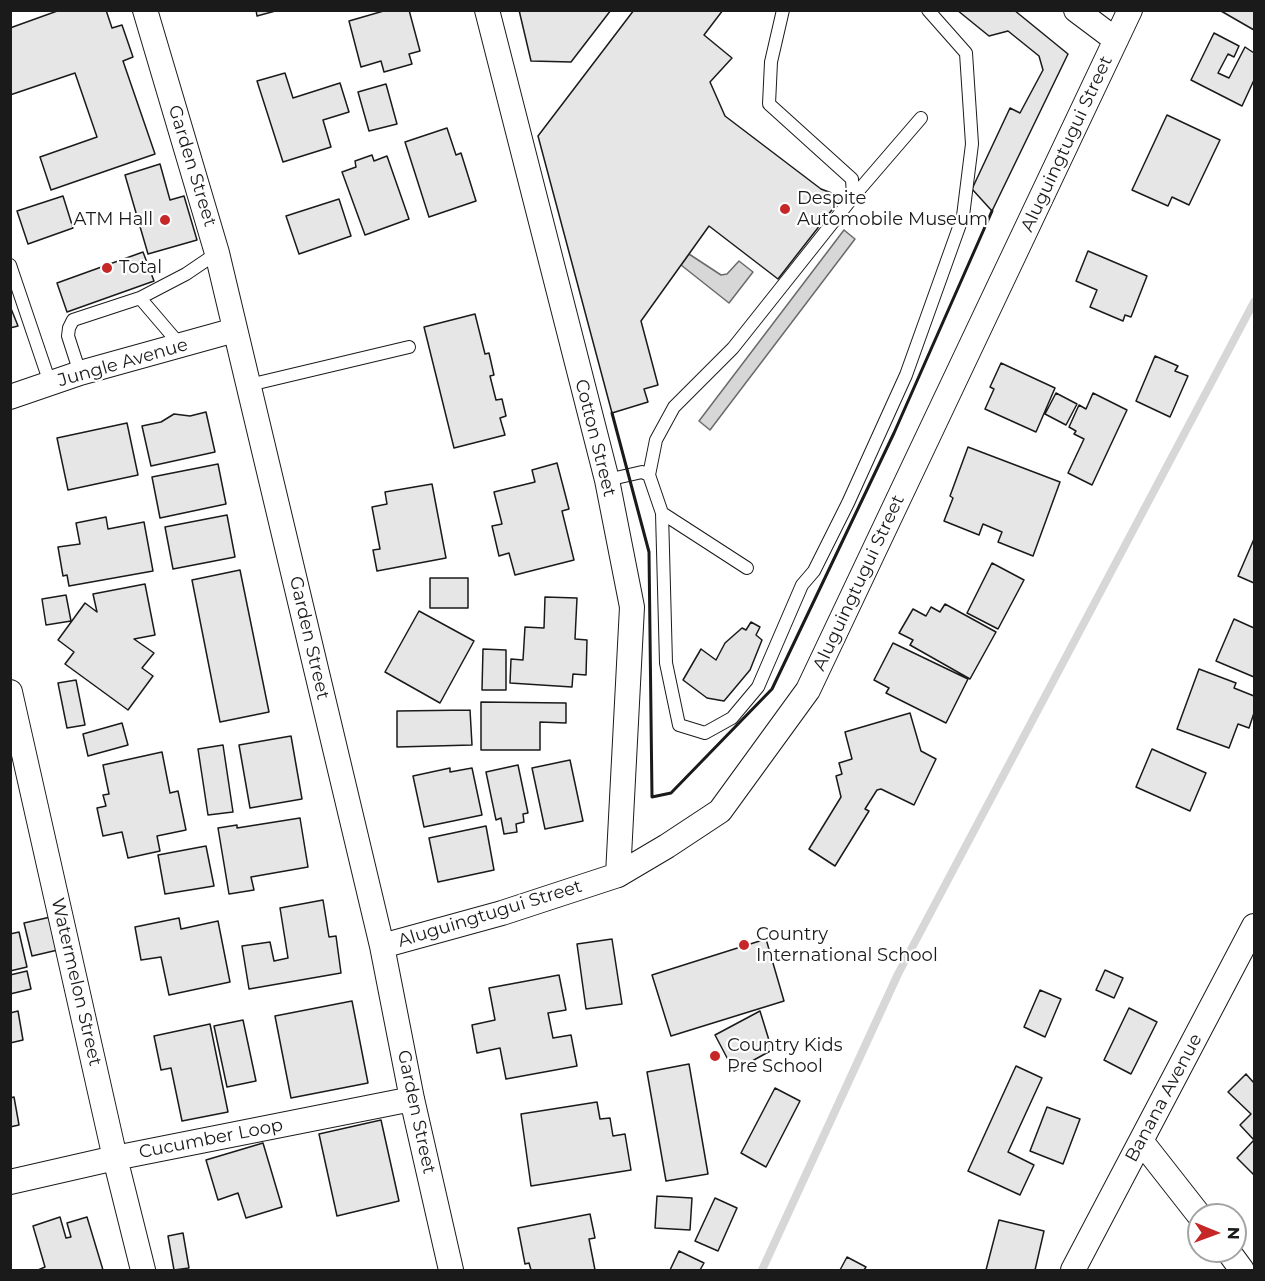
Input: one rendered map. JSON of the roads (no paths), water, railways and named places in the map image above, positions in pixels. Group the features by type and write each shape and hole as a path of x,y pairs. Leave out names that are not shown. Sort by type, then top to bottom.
{"street":[{"name":"Garden Street","path":"145,10 217,253 236,330 382,946 412,1099 451,1270"},
{"name":"Cotton Street","path":"487,10 607,480 632,607 618,875"},
{"path":"1076,10 1116,40"},
{"name":"Aluguingtugui Street","path":"382,946 502,913 618,875 720,811 808,690 1130,10"},
{"name":"Jungle Avenue","path":"10,397 80,373 236,330"},
{"name":"Watermelon Street","path":"10,692 115,1158 143,1270"},
{"name":"Banana Avenue","path":"1073,1270 1254,926"},
{"name":"Cucumber Loop","path":"10,1182 115,1158 412,1099"},
{"path":"1141,1142 1189,1203"}],"lane":[{"path":"783,10 771,62 769,104 852,179 853,197"},
{"path":"921,118 853,197 733,348 674,407 656,440 649,474 662,513 666,663 679,725 705,733 732,718 759,687 802,585 814,572 906,375 963,216 972,144 966,53 928,10"},
{"path":"80,373 68,336 73,320 140,298 186,274 217,253"},
{"path":"10,265 50,383"},
{"path":"140,298 182,346"},
{"path":"249,385 409,346"},
{"path":"607,480 642,472 649,474"},
{"path":"662,513 747,568"}],"waterway":[{"path":"762,1270 898,974 1254,302"}],"place":[{"name":"Despite Automobile Museum","path":"785,209"},
{"name":"ATM Hall","path":"165,220"},
{"name":"Total","path":"107,268"},
{"name":"Country International School","path":"744,945"},
{"name":"Country Kids Pre School","path":"715,1056"}]}
